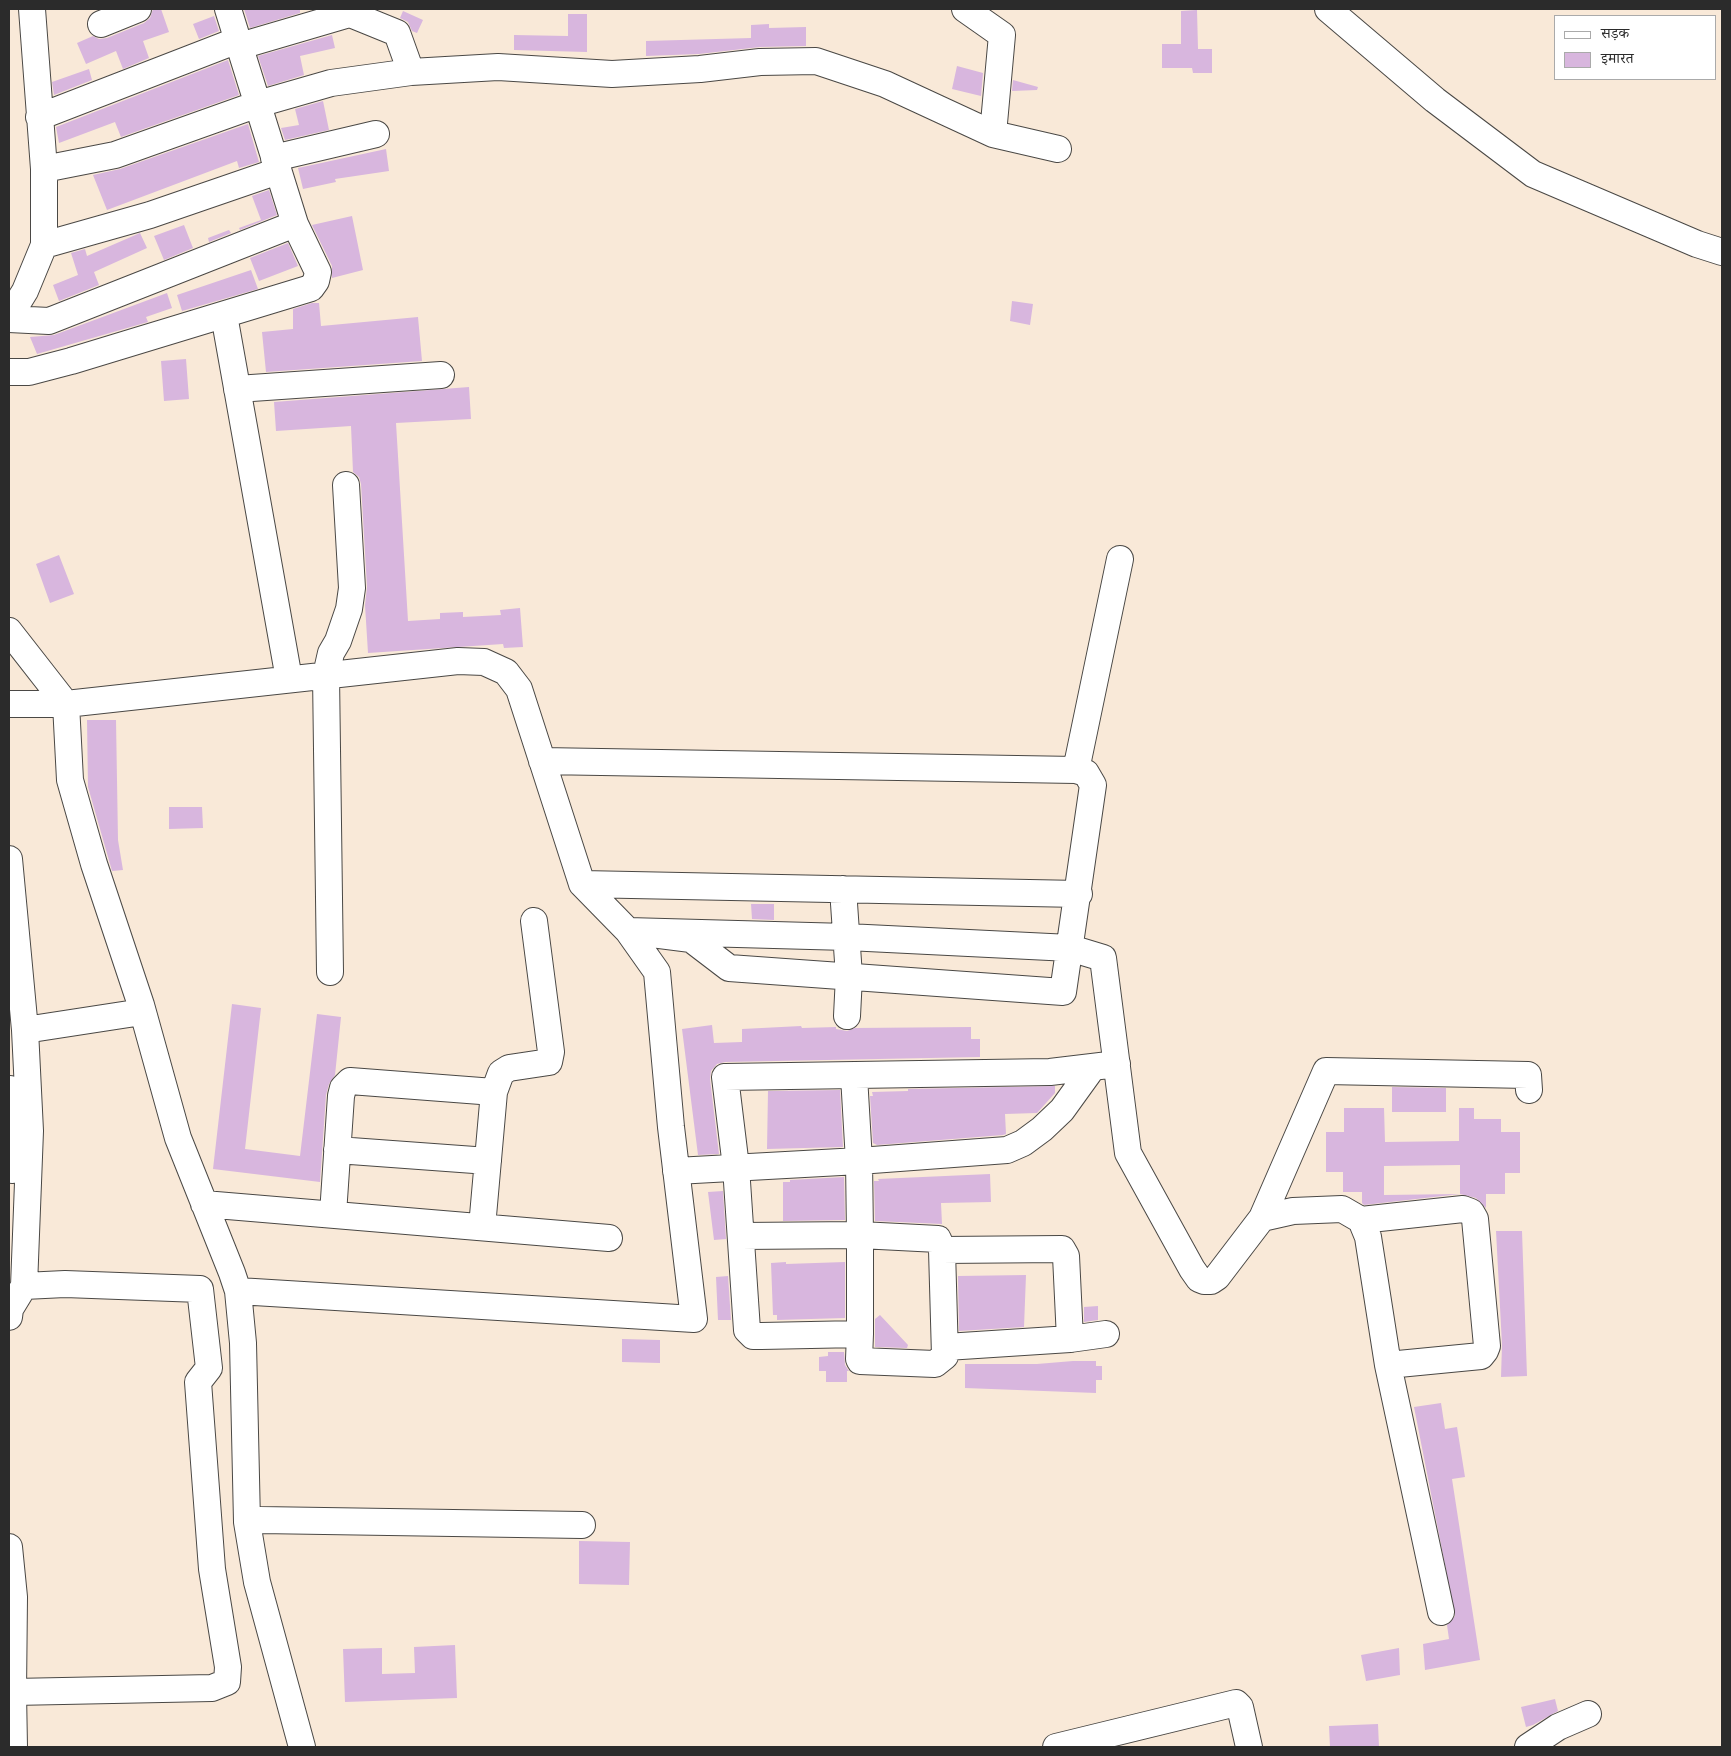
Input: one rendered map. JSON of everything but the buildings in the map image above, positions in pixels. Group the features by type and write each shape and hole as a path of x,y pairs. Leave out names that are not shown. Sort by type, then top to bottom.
{"street":[{"path":"9,288 24,258 31,216 31,178 14,9"},
{"path":"32,9 44,169 44,245 24,291 9,318 49,321 295,224"},
{"path":"102,24 138,9"},
{"path":"9,372 29,372 71,361 310,288 316,282 318,272 295,224 228,9"},
{"path":"965,9 1002,35 993,134"},
{"path":"1328,9 1435,100 1532,174 1697,244 1722,252"},
{"path":"39,117 239,43 344,11 398,33 411,72"},
{"path":"44,169 115,155 258,104 331,82 411,72 498,67 612,74 700,69 760,62 816,61 886,84 993,134 1058,149"},
{"path":"44,245 150,215 276,164 376,134"},
{"path":"224,315 289,679"},
{"path":"238,389 441,375"},
{"path":"330,972 326,675 331,653 338,641 348,609 352,588 346,485"},
{"path":"1076,770 1120,559"},
{"path":"9,630 66,704 70,780 94,864 142,1012 178,1138 238,1291 243,1343 247,1522 257,1582 302,1747"},
{"path":"9,704 66,704 458,661 484,662 506,672 519,689 582,884 628,931 657,972 676,1171 694,1318 238,1291"},
{"path":"542,760 1076,770 1086,773 1093,785 1079,894 1063,992 730,968 691,939 628,931"},
{"path":"9,859 25,1030 15,1070 9,1248"},
{"path":"582,884 1079,894"},
{"path":"843,889 849,976 847,1016"},
{"path":"482,1227 494,1092 501,1073 509,1068 548,1062 551,1052 534,921"},
{"path":"628,931 847,937 1070,948 1103,958 1105,1066 1128,1153 1198,1279 1211,1281 1217,1277 1262,1218 1326,1071 1528,1074 1529,1090"},
{"path":"25,1030 142,1012"},
{"path":"676,1171 859,1162 1007,1150 1023,1143 1042,1129 1105,1066"},
{"path":"860,1334 753,1336 747,1330 736,1167 725,1077 1050,1072 1105,1066"},
{"path":"14,1692 212,1688 227,1682 228,1667 212,1569 198,1382 209,1368 200,1289 65,1284 13,1304 30,1141 15,1070"},
{"path":"741,1236 860,1235 938,1239 942,1250 945,1356 935,1364 860,1361 859,1359 860,1235 859,1162 854,1076"},
{"path":"333,1214 340,1096 343,1088 350,1081 494,1092"},
{"path":"337,1150 488,1161"},
{"path":"204,1204 609,1238"},
{"path":"1262,1218 1293,1211 1342,1209 1361,1220 1462,1209 1471,1212 1475,1218 1487,1346 1485,1351 1481,1356 1388,1365"},
{"path":"1361,1220 1368,1237 1388,1365 1441,1612"},
{"path":"942,1250 1062,1249 1066,1256 1070,1339"},
{"path":"946,1346 1070,1339 1106,1334"},
{"path":"247,1522 260,1520 582,1525"},
{"path":"9,1547 14,1597 14,1747"},
{"path":"1056,1747 1236,1704 1240,1707 1249,1747"},
{"path":"1528,1747 1558,1727 1588,1714"}]}
